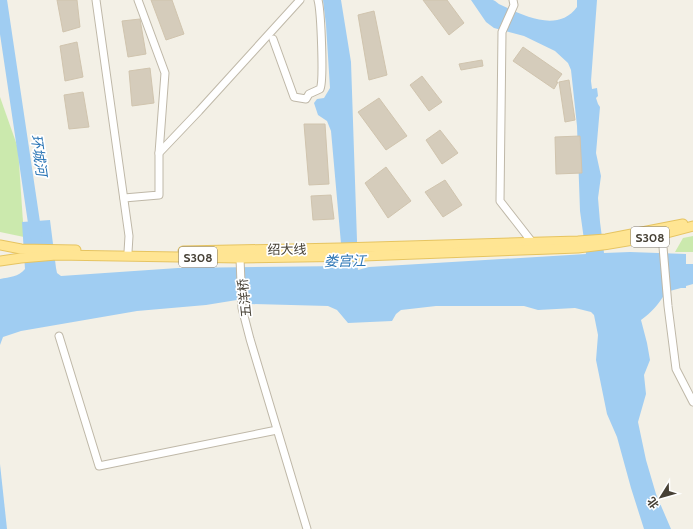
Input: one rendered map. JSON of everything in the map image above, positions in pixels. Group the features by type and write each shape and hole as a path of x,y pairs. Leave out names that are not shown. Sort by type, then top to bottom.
{"main road":[{"name":"绍大线","path":"606,242 693,221"},
{"name":"绍大线","path":"0,245 21,253 363,252 606,242 662,235 693,226"},
{"name":"绍大线","path":"363,252 532,242 578,244"},
{"name":"绍大线","path":"56,252 240,258 340,252"},
{"path":"0,255 21,253"},
{"name":"S308","path":"0,261 21,253"}],"street":[{"path":"96,0 129,236 128,252"},
{"path":"124,198 159,196 158,153 165,73 138,0"},
{"path":"158,153 199,111 300,0"},
{"path":"273,39 294,97 306,99 309,94 320,89 322,83 322,48 318,0"},
{"path":"513,2 502,32 500,201 532,242"},
{"path":"662,235 669,316 676,369 693,402"},
{"name":"五洋桥","path":"240,258 242,308 307,529"},
{"path":"60,336 99,466 277,430"}],"green space":[{"path":"0,97 18,148 24,237 0,232"},
{"path":"693,236 693,252 675,252 683,238"}],"water":[{"name":"娄宫江","path":"323,0 341,0 351,62 358,270 369,267 586,254 580,211 577,126 571,70 568,63 555,51 524,36 494,28 486,22 471,0 493,0 500,5 520,14 540,20 551,21 569,15 577,7 577,0 597,0 591,81 592,89 597,88 598,96 596,98 600,107 596,153 601,176 598,198 604,253 630,252 686,254 686,264 693,264 693,284 686,286 686,288 666,292 655,308 641,320 650,360 644,375 646,394 638,422 646,460 656,494 671,529 644,529 617,437 607,414 596,360 598,335 594,315 591,312 575,308 538,310 524,306 436,306 401,310 396,314 392,321 348,323 337,310 328,306 251,304 243,299 206,305 137,311 21,331 3,337 0,345 0,279 17,275 25,269 22,222 50,220 56,268 57,273 61,276 178,268 343,266 331,131 327,121 318,115 314,103 317,99 324,98 330,88"},
{"path":"0,464 7,529 0,529"}],"building":[{"path":"57,0 77,0 80,27 63,32"},
{"path":"151,0 172,0 184,34 166,40"},
{"path":"423,0 447,0 464,23 449,35"},
{"path":"374,11 387,75 369,80 358,15"},
{"path":"140,19 146,54 128,57 122,21"},
{"path":"77,42 83,77 65,81 60,46"},
{"path":"523,47 562,74 556,82 558,82 554,89 513,61"},
{"path":"482,60 483,66 461,70 459,64"},
{"path":"150,68 154,103 132,106 129,71"},
{"path":"422,76 442,102 429,111 410,85"},
{"path":"569,80 575,120 565,122 559,82"},
{"path":"83,92 89,127 69,129 64,95"},
{"path":"379,98 407,136 386,150 358,112"},
{"path":"304,124 325,124 329,184 309,185"},
{"path":"440,130 458,153 442,164 426,140"},
{"path":"580,136 582,173 556,174 555,137"},
{"path":"386,167 411,201 388,218 365,183"},
{"path":"445,180 462,205 443,217 425,192"},
{"path":"331,195 334,219 313,220 311,196"}],"waterway":[{"name":"环城河","path":"1,0 36,236"}]}
